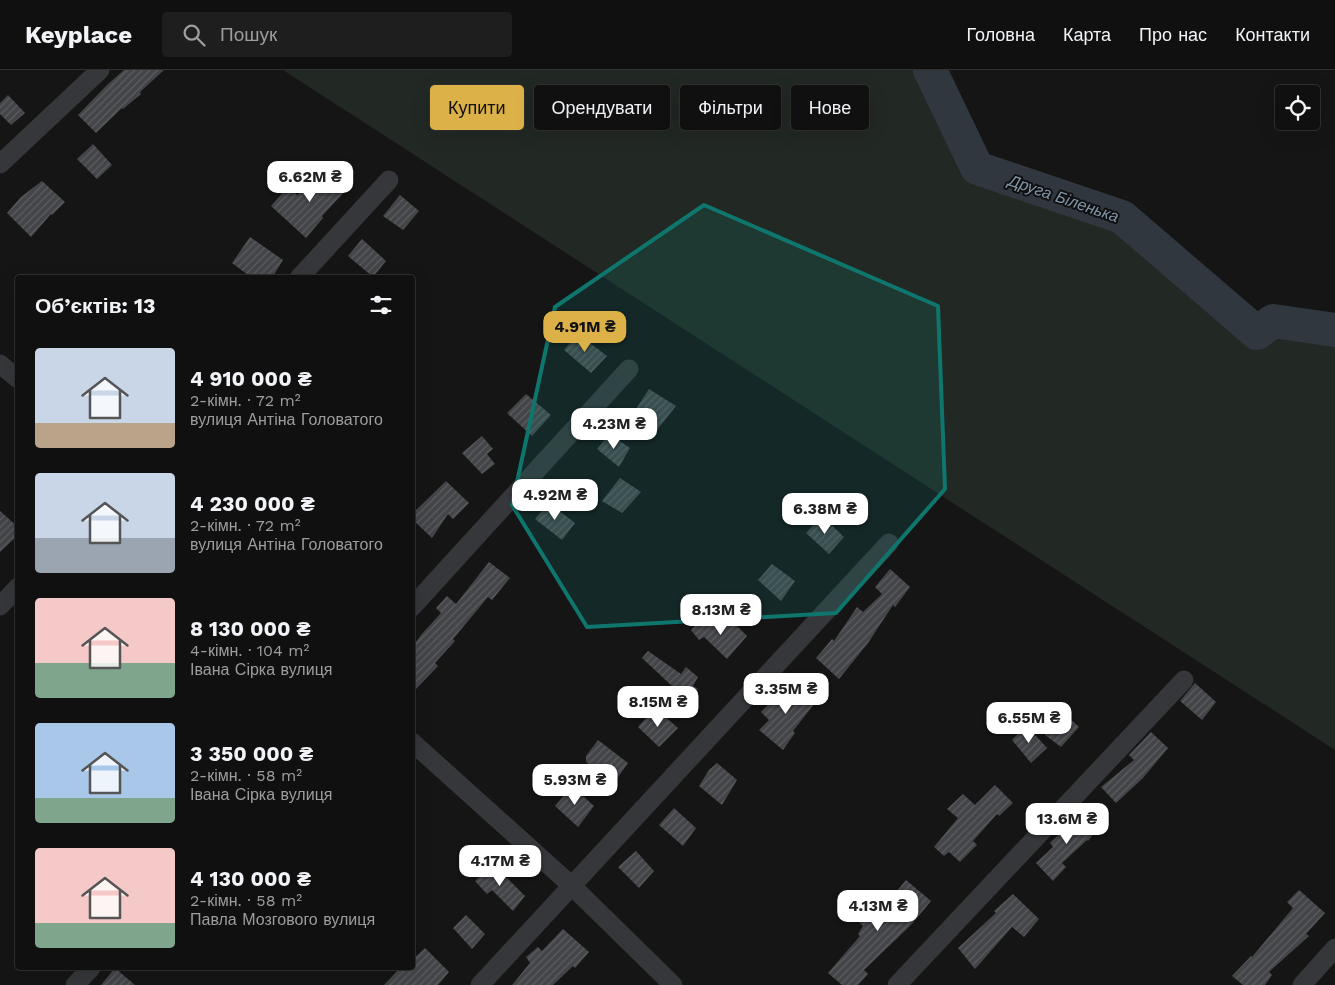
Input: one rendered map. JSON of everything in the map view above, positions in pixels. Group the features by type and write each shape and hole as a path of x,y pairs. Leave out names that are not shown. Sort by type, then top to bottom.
{"street":[{"path":"0,164 100,70"},
{"path":"302,275 389,180"},
{"path":"0,364 15,376"},
{"path":"415,604 629,369"},
{"path":"480,985 889,543"},
{"path":"0,606 15,591"},
{"path":"897,985 1184,680"},
{"path":"415,745 572,886 673,985"},
{"path":"1302,985 1335,948"},
{"path":"75,985 89,970"}],"highlighted area":[{"path":"704,205 938,306 945,489 836,613 587,627 512,505 555,307"}],"shaded area":[{"path":"283,70 930,70 977,168 1122,217 1257,333 1273,321 1335,330 1335,750"}],"building":[{"path":"124,70 164,70 140,92 141,94 122,108 96,133 78,115"},
{"path":"8,95 25,113 11,125 0,114 0,103"},
{"path":"93,144 112,165 97,179 77,159"},
{"path":"325,169 347,189 322,216 323,218 306,238 271,206 288,187 297,195"},
{"path":"42,181 65,202 51,214 31,237 7,213 21,197"},
{"path":"400,195 419,211 403,230 383,216"},
{"path":"250,237 283,260 274,275 248,275 232,263"},
{"path":"362,239 386,261 375,275 371,275 348,256"},
{"path":"578,334 607,356 591,373 564,350"},
{"path":"649,389 676,406 657,430 634,412"},
{"path":"526,394 551,415 532,436 507,413"},
{"path":"610,434 630,448 619,467 597,449"},
{"path":"482,436 493,449 487,454 495,464 482,474 462,453"},
{"path":"620,478 641,492 622,513 602,501"},
{"path":"446,481 469,503 453,519 448,514 432,538 415,522 415,511"},
{"path":"549,503 575,523 562,540 535,519"},
{"path":"0,511 15,524 15,538 0,552"},
{"path":"822,516 844,537 829,554 806,533"},
{"path":"489,562 510,578 492,600 488,597 453,639 455,641 435,663 438,666 415,690 415,643 441,613 436,608 447,596 456,604"},
{"path":"772,564 795,581 781,601 758,580"},
{"path":"890,569 910,587 895,607 893,605 868,643 839,679 816,658 832,639 834,641 857,607 863,612 882,594 875,587"},
{"path":"729,618 747,636 727,659 704,637 699,640 691,630 700,620 708,626 713,622 719,626"},
{"path":"648,651 681,674 686,667 698,677 693,686 698,689 689,702 642,658"},
{"path":"791,682 815,703 793,731 795,733 783,750 759,730 769,720 761,712"},
{"path":"1195,683 1216,702 1202,720 1180,701"},
{"path":"655,708 678,728 659,747 638,727"},
{"path":"1064,713 1079,727 1061,747 1045,735"},
{"path":"1026,725 1047,748 1031,763 1012,740"},
{"path":"1151,732 1168,748 1143,778 1116,803 1101,787 1134,760 1129,755"},
{"path":"598,740 628,763 614,783 586,762 586,756"},
{"path":"717,763 737,780 722,805 699,786 709,770"},
{"path":"995,785 1013,803 999,816 997,814 973,841 977,845 960,862 949,852 944,856 934,847 958,818 947,809 963,794 975,805"},
{"path":"572,786 594,806 578,827 555,806"},
{"path":"674,808 696,828 683,846 659,825"},
{"path":"1084,811 1099,827 1088,841 1062,863 1066,867 1053,881 1036,863 1053,847 1050,843"},
{"path":"636,851 654,871 639,888 618,867"},
{"path":"493,864 525,896 513,911 492,890 487,894 475,881"},
{"path":"906,880 931,901 913,923 864,970 868,974 858,985 842,985 828,973 860,936 858,934 863,926 845,910 860,896 878,914"},
{"path":"1299,890 1325,913 1306,934 1309,936 1269,972 1272,975 1265,985 1243,985 1232,976 1252,957 1293,908 1287,902"},
{"path":"1013,894 1039,919 1024,937 1012,927 975,969 958,948 996,913 994,911"},
{"path":"466,915 485,934 472,949 453,928"},
{"path":"563,929 589,952 575,968 573,966 553,985 512,985 530,963 526,957 538,947 542,951"},
{"path":"425,948 449,972 438,985 384,985 398,970 415,970 415,957"},
{"path":"113,970 117,970 135,985 101,985"}],"waterway":[{"name":"Друга Біленька","path":"930,70 977,168 1122,217 1257,333 1273,321 1335,330"}]}
